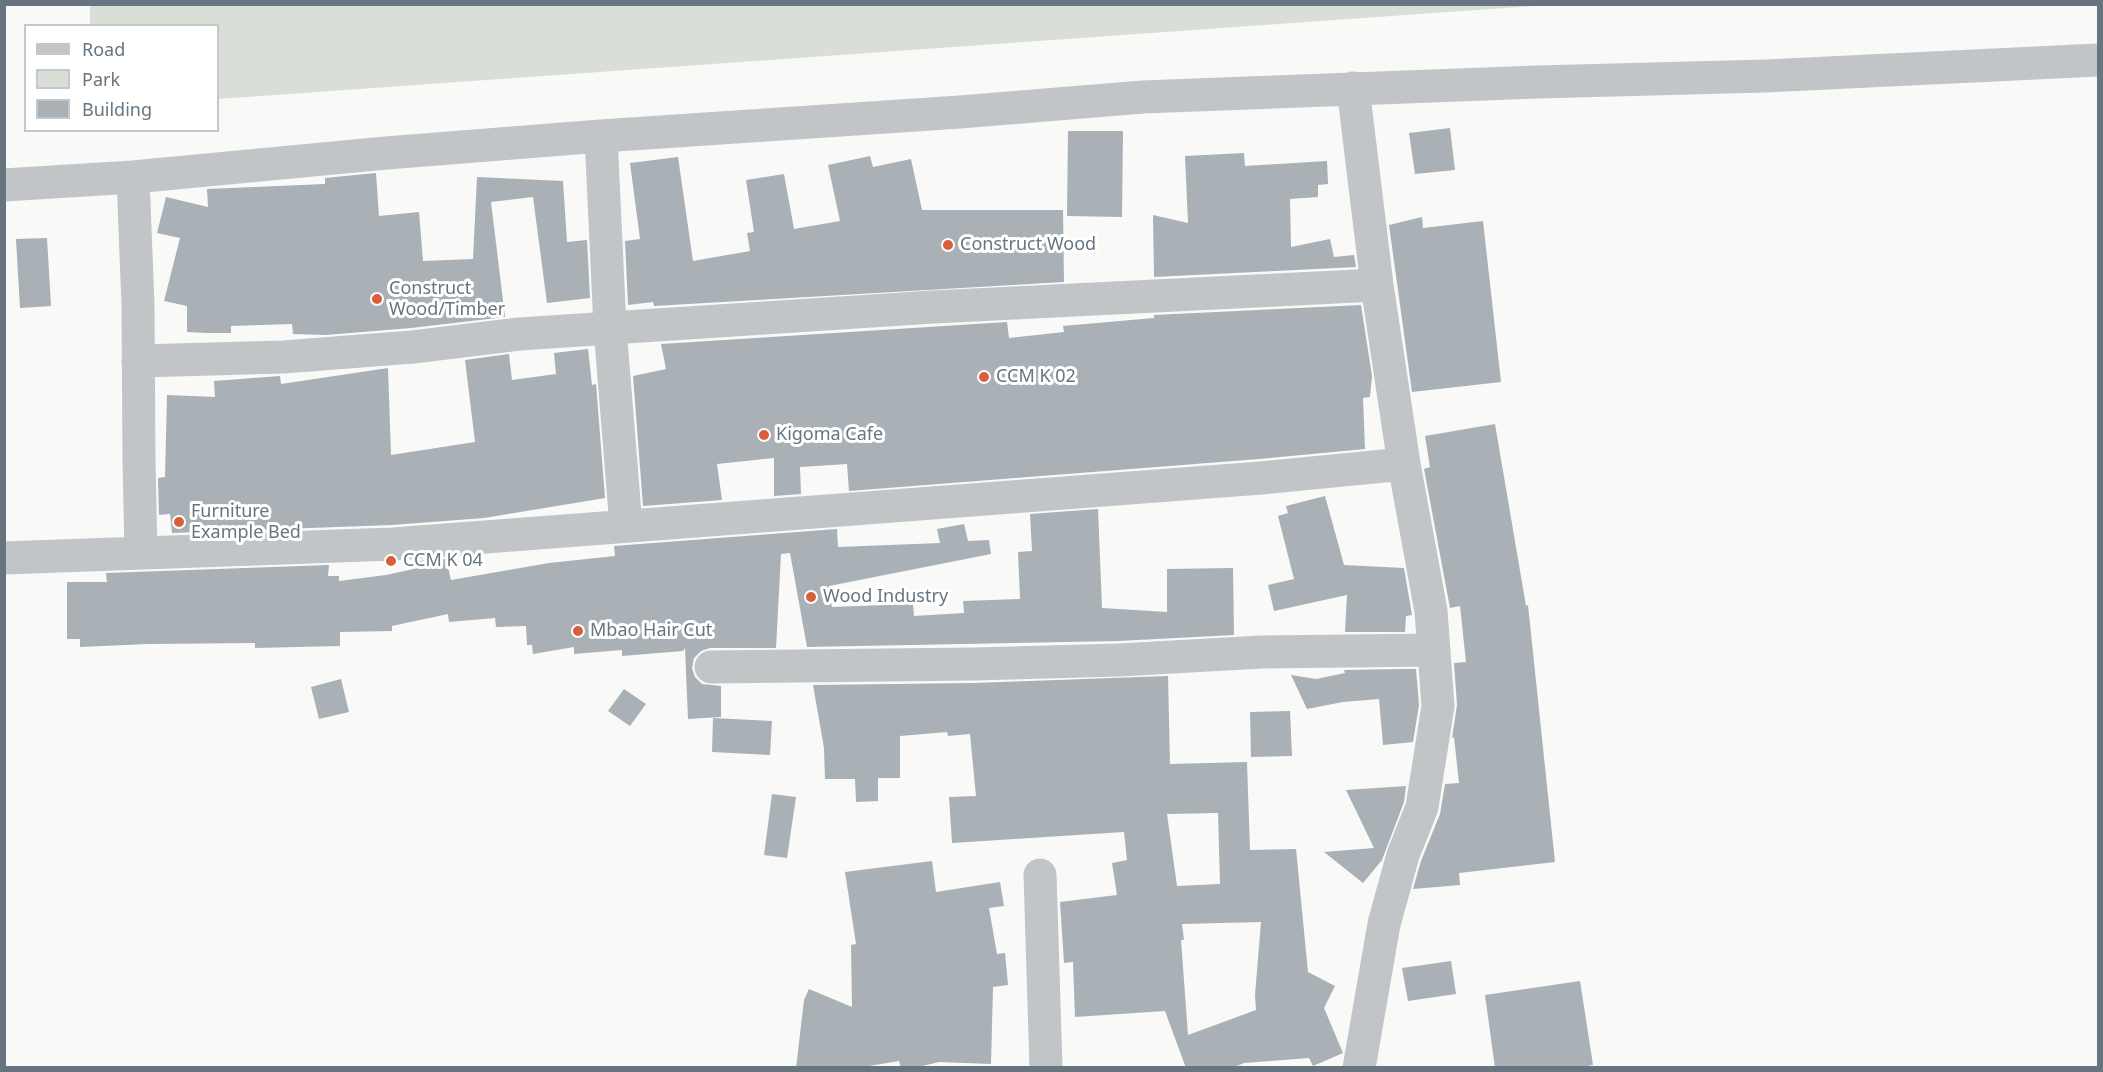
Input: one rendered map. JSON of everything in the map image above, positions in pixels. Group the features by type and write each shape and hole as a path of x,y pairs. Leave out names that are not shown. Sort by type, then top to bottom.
{"street":[{"path":"4,185 133,177 386,153 601,136 960,112 1143,97 1353,88 1764,76 2098,60"},
{"path":"1353,88 1377,285 1404,464 1431,611 1438,706 1422,807 1402,855 1384,924 1359,1068"},
{"path":"601,136 610,328 626,526"},
{"path":"133,177 138,293 141,553"},
{"path":"138,361 283,357 413,347 519,334 933,307 1377,285"},
{"path":"4,558 393,544 1261,478 1404,464"},
{"path":"711,667 974,664 1119,660 1262,652 1434,650"},
{"path":"1040,875 1046,1068"}],"green space":[{"path":"90,4 1547,5 219,99 219,24 90,24"}],"building":[{"path":"1450,128 1455,170 1415,174 1409,133"},
{"path":"1068,131 1123,131 1122,217 1067,216"},
{"path":"1244,153 1245,166 1327,161 1328,184 1318,185 1318,197 1290,199 1291,247 1330,239 1334,257 1354,255 1356,267 1154,277 1153,215 1188,223 1185,156"},
{"path":"870,156 873,167 911,159 922,210 1063,210 1064,282 654,306 653,302 628,305 625,241 640,239 630,163 678,157 693,261 750,251 747,233 754,232 746,180 784,174 794,229 840,221 828,165"},
{"path":"376,173 379,216 419,212 423,261 473,259 477,177 563,181 567,242 587,240 590,298 547,303 533,197 491,202 505,317 326,335 293,334 292,324 231,326 231,333 207,333 187,332 187,306 164,301 180,238 157,233 166,197 208,207 207,189 325,184 325,178"},
{"path":"1422,217 1423,228 1483,221 1501,382 1412,392 1389,225"},
{"path":"47,238 51,306 20,308 16,239"},
{"path":"1361,305 1372,376 1370,397 1363,398 1365,449 849,491 847,464 800,467 801,494 774,496 774,458 717,464 722,500 643,506 633,376 666,369 661,344 1007,322 1009,338 1064,332 1063,326 1154,318 1154,315"},
{"path":"588,349 592,385 596,384 605,498 484,518 392,525 172,533 170,514 159,515 158,478 165,477 167,395 215,397 214,381 280,376 281,384 388,368 391,455 475,442 465,360 509,354 512,380 556,374 554,353"},
{"path":"1495,424 1526,606 1528,605 1555,862 1459,873 1460,885 1413,889 1421,861 1440,814 1445,784 1459,783 1454,737 1452,738 1457,705 1454,663 1466,662 1460,606 1450,608 1424,469 1430,467 1425,436"},
{"path":"1325,496 1344,565 1404,568 1412,615 1406,616 1405,632 1345,632 1347,595 1274,611 1268,585 1294,579 1278,516 1288,513 1286,506"},
{"path":"1098,509 1102,608 1167,612 1167,569 1233,568 1234,635 1118,641 807,647 790,553 781,554 776,648 710,648 701,651 694,658 692,668 695,677 702,684 721,686 721,717 688,719 685,648 683,651 622,656 622,650 574,654 574,647 533,654 532,645 527,645 526,626 496,627 495,618 449,622 448,614 392,626 392,631 340,632 340,646 255,648 255,643 80,647 80,639 67,639 67,582 107,582 106,573 329,565 328,576 339,576 339,581 418,568 417,561 446,559 451,580 549,563 615,556 614,546 837,529 838,547 940,543 937,529 964,524 968,541 989,540 991,554 829,586 832,607 913,604 914,616 964,613 963,601 1020,599 1018,552 1032,551 1030,514"},
{"path":"1416,669 1419,705 1413,742 1383,745 1379,699 1343,702 1307,709 1291,675 1316,679 1345,673 1344,670"},
{"path":"1168,676 1170,764 1247,762 1250,850 1296,849 1308,972 1335,986 1324,1008 1343,1053 1313,1066 1309,1058 1244,1063 1232,1068 1186,1068 1165,1011 1075,1017 1073,962 1064,963 1060,902 1117,895 1112,863 1127,860 1124,832 952,843 949,797 976,796 970,734 948,736 947,732 900,736 900,778 878,778 878,801 856,802 855,779 825,779 824,748 813,685 974,683","holes":["1218,813 1220,884 1177,886 1167,814","1261,922 1255,995 1256,1010 1188,1035 1181,940 1184,940 1182,924"]},
{"path":"341,679 349,712 319,719 311,687"},
{"path":"624,689 646,704 630,726 608,711"},
{"path":"1290,711 1292,756 1251,757 1250,712"},
{"path":"713,718 772,721 770,755 712,752"},
{"path":"1406,786 1404,802 1382,860 1363,883 1324,852 1374,848 1346,790"},
{"path":"772,794 796,797 787,858 764,855"},
{"path":"932,861 936,892 1000,882 1004,906 989,908 997,954 1005,953 1008,985 993,987 991,1064 939,1062 914,1068 901,1068 899,1061 857,1068 796,1068 804,1000 809,989 852,1007 851,945 856,944 845,872"},
{"path":"1451,961 1456,994 1408,1001 1402,968"},
{"path":"1580,981 1593,1065 1576,1068 1495,1068 1485,995"}],"place":[{"name":"Construct Wood","path":"948,245"},
{"name":"Construct Wood/Timber","path":"377,299"},
{"name":"CCM K 02","path":"984,377"},
{"name":"Kigoma Cafe","path":"764,435"},
{"name":"Furniture Example Bed","path":"179,522"},
{"name":"CCM K 04","path":"391,561"},
{"name":"Wood Industry","path":"811,597"},
{"name":"Mbao Hair Cut","path":"578,631"}]}
